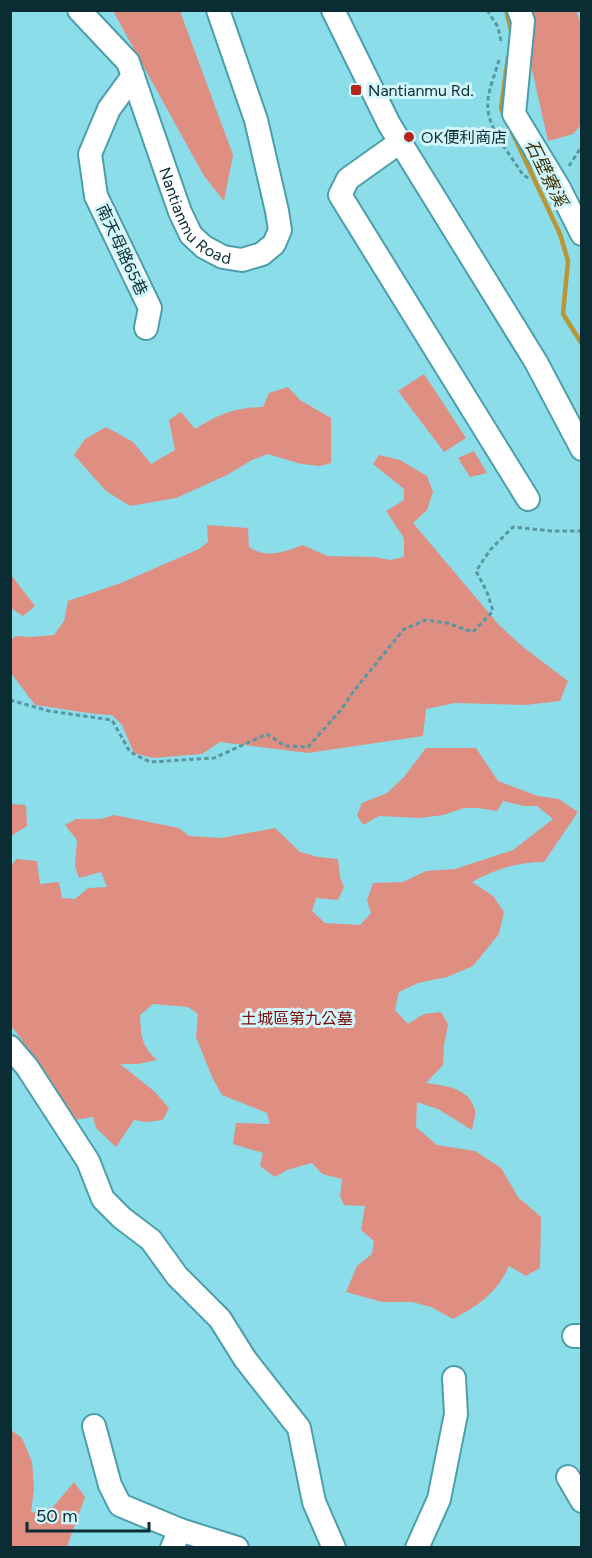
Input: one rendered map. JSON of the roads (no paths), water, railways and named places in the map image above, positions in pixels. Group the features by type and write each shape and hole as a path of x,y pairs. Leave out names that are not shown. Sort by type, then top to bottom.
{"street":[{"name":"Nantianmu Road","path":"79,10 128,62 180,212 191,236 204,247 223,257 242,260 262,255 274,244 280,231 278,210 256,120 218,10"},
{"path":"333,10 389,124 536,362 582,449"},
{"path":"519,10 523,21 514,114 559,188 582,234"},
{"name":"南天母路65巷","path":"133,76 109,109 90,154 96,196 150,308 146,328"},
{"path":"400,142 348,179 340,195 528,499"},
{"path":"10,1047 27,1067 88,1161 103,1199 122,1218 150,1240 177,1276 220,1319 245,1359 299,1428 314,1502 334,1548"},
{"path":"417,1548 439,1499 456,1414 454,1378"},
{"path":"94,1426 110,1485 120,1505 176,1539 237,1548"},
{"path":"568,1477 582,1501"}],"waterway":[{"name":"石壁寮溪","path":"506,10 512,34"},
{"name":"石壁寮溪","path":"504,116 501,108 508,57"},
{"name":"石壁寮溪","path":"512,132 560,234 568,261 563,314 582,344"}],"place":[{"name":"Nantianmu Rd.","path":"356,90"},
{"name":"OK便利商店","path":"409,137"}],"park label":[{"name":"土城區第九公墓","path":"297,1018"}]}
